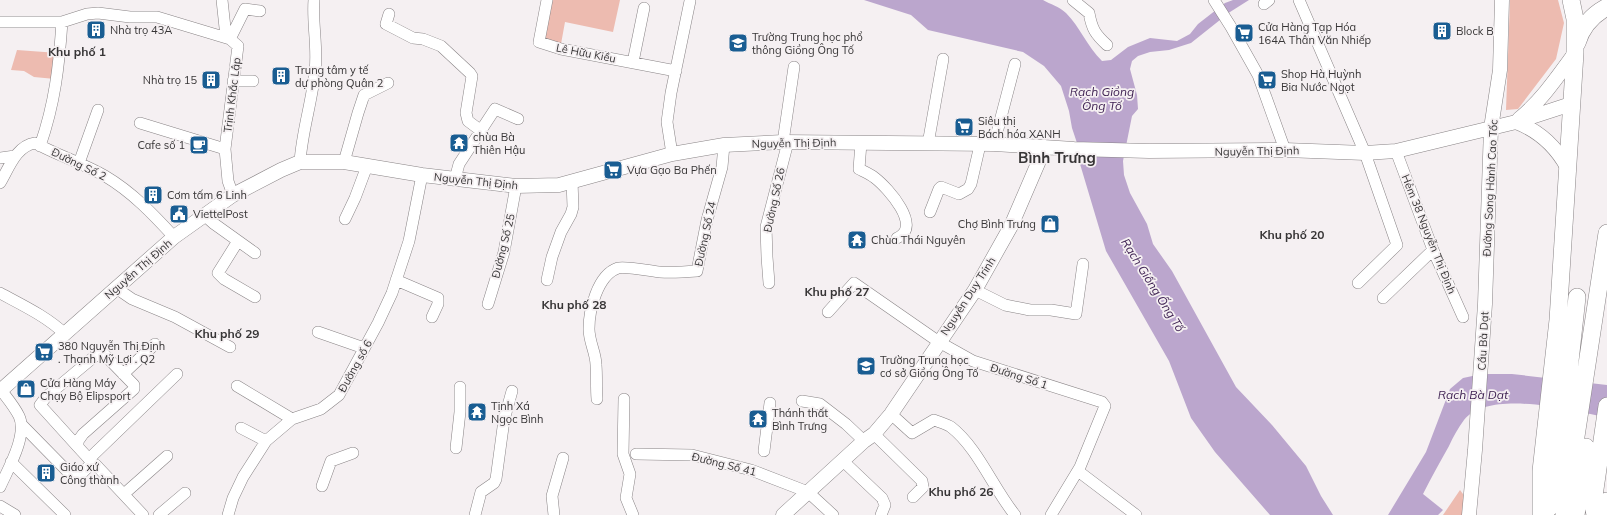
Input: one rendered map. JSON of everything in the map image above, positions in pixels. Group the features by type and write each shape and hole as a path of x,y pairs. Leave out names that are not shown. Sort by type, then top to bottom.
{"highway":[{"path":"1542,515 1541,471 1558,320 1575,53 1575,19 1571,0"},
{"path":"1575,53 1579,37 1586,24 1596,14 1607,7"},
{"path":"1564,515 1575,437 1602,304 1607,233"},
{"path":"1576,297 1576,515"},
{"path":"1595,515 1593,502 1607,406"},
{"path":"1542,515 1552,504 1575,437"},
{"path":"1602,515 1607,501"}],"main road":[{"name":"Đường Song Hành Cao Tốc","path":"1485,304 1491,128 1500,70 1502,0"},
{"path":"1567,167 1559,152 1538,133 1516,122 1530,110 1548,90 1575,53"},
{"name":"Nguyễn Thị Định","path":"0,390 174,237 204,214 233,195 281,170 300,162 344,162 422,175 516,186 559,185 672,154 724,145 785,142 987,144 1074,149 1149,151 1396,151 1516,122 1571,104"},
{"name":"Nguyễn Duy Trinh","path":"783,515 869,438 891,414 975,290 1011,226 1045,147"},
{"name":"Cầu Bà Dạt","path":"1469,515 1485,304"}],"street":[{"path":"222,0 228,38"},
{"path":"300,162 301,142 309,111 316,69 314,0"},
{"name":"Lê Hữu Kiều","path":"546,0 538,42 561,49 676,71"},
{"path":"1073,0 1089,13 1096,35 1107,45"},
{"path":"1299,0 1365,152 1397,246 1358,283"},
{"path":"672,154 667,122 690,1"},
{"path":"1214,1 1231,27 1258,75 1285,150"},
{"path":"633,62 644,8"},
{"path":"228,38 245,9 260,11"},
{"path":"0,22 62,22 87,14 98,13 157,18 228,38"},
{"path":"388,14 386,24 413,38 423,39 441,46 470,73 472,76 466,113 468,120 480,130"},
{"name":"Đường Số 2","path":"62,22 60,62 53,104 50,118 40,146 79,163 125,189 154,214 174,237"},
{"name":"Trịnh Khắc Lập","path":"228,38 238,46 224,149 228,181 233,195"},
{"path":"928,144 943,59"},
{"path":"930,212 941,187 959,194 968,189 971,184 987,144 1015,64"},
{"name":"Đường Số 26","path":"769,282 766,227 785,142 794,67"},
{"path":"234,81 253,81"},
{"path":"344,162 364,95 388,83"},
{"path":"455,179 458,164 495,109 518,119"},
{"path":"79,163 98,110"},
{"path":"140,123 224,149"},
{"path":"861,142 859,169 883,185 907,220 906,232 897,238"},
{"path":"0,183 15,156 27,144 35,143 40,146"},
{"name":"Đường Số 24","path":"597,399 596,364 589,329 592,306 601,282 608,274 618,268 662,272 697,271 707,220 722,167 724,145"},
{"name":"Hẻm 38 Nguyễn Thị Định","path":"1396,151 1433,250 1463,317"},
{"path":"0,158 15,156"},
{"path":"345,219 367,166"},
{"name":"Đường số 6","path":"228,515 233,498 243,477 266,441 292,419 321,409 339,395 378,323 396,280 409,241 422,175"},
{"path":"547,280 552,257 561,232 571,214 573,207 572,181"},
{"name":"Đường Số 25","path":"488,304 504,252 516,186"},
{"path":"204,214 255,253"},
{"path":"238,241 218,273 224,279 255,297"},
{"path":"1383,298 1433,250"},
{"path":"975,290 1005,305 1030,310 1051,310 1076,314 1083,264"},
{"path":"396,280 438,298 438,304 432,317"},
{"name":"Đường Số 1","path":"828,312 854,283 939,342 973,361 1102,402 1105,406 1078,471"},
{"path":"116,288 132,299 175,317 230,347"},
{"path":"0,293 56,325 65,334"},
{"path":"318,332 364,348"},
{"path":"123,374 155,344"},
{"path":"78,447 78,441 83,434 134,389 134,386 101,351 42,401 40,405 91,462 96,465 143,515"},
{"path":"21,424 73,477 81,474 177,374"},
{"path":"237,386 292,419"},
{"path":"456,448 460,412 460,387"},
{"path":"0,390 20,417 21,424 21,433 18,446 0,487"},
{"path":"475,515 480,492 494,483 496,479 504,420 512,390"},
{"path":"624,399 623,454 630,474 626,498 633,515"},
{"path":"802,401 820,404 846,424 869,438 922,481 923,487 913,497"},
{"path":"764,451 770,403"},
{"path":"891,414 912,433 934,420 950,426 969,443 987,475 1015,515"},
{"path":"241,428 266,441"},
{"path":"322,486 332,461 353,453"},
{"name":"Đường Số 41","path":"636,454 692,455 751,470 808,492"},
{"path":"124,494 167,456"},
{"path":"554,515 552,496 563,458"},
{"path":"843,461 882,498 885,502 884,513"},
{"path":"11,462 65,515"},
{"path":"1051,515 1078,471 1136,515"},
{"path":"808,492 833,515"},
{"path":"160,515 185,493"},
{"path":"0,506 15,515"}],"shaded area":[{"path":"551,0 620,0 613,32 565,22 561,44 543,40"},
{"path":"1510,0 1558,0 1564,23 1556,59 1518,109 1506,110"},
{"path":"17,50 58,53 55,79 34,77 24,71 11,70"},
{"path":"1460,490 1466,498 1462,515 1443,515"}],"water":[{"name":"Rạch Giồng Ông Tố","path":"864,0 1043,0 1058,7 1071,18 1102,61 1111,60 1128,47 1150,38 1177,41 1190,34 1198,24 1225,3 1233,0 1249,0 1230,12 1191,43 1169,50 1150,52 1138,56 1132,61 1130,69 1137,95 1138,109 1132,116 1123,161 1124,175 1130,193 1147,224 1153,244 1172,271 1236,387 1272,425 1306,466 1321,496 1333,515 1270,515 1215,452 1191,418 1169,361 1106,251 1080,164 1077,143 1061,86 1044,66 1023,52 928,30 911,15"},
{"name":"Rạch Bà Dạt","path":"1482,374 1512,374 1607,385 1607,418 1532,404 1492,405 1476,411 1464,420 1460,426 1423,494 1443,510 1438,515 1388,515 1426,452 1450,389 1463,378"}],"place":[{"name":"Nhà trọ 43A","path":"96,30"},
{"name":"Block B","path":"1442,31"},
{"name":"Cửa Hàng Tạp Hóa 164A Thân Văn Nhiếp","path":"1244,33"},
{"name":"Trường Trung học phổ thông Giồng Ông Tố","path":"738,43"},
{"name":"Trung tâm y tế dự phòng Quân 2","path":"281,76"},
{"name":"Nhà trọ 15","path":"211,80"},
{"name":"Shop Hà Huỳnh Bia Nước Ngọt","path":"1267,80"},
{"name":"Siêu thị Bách hóa XANH","path":"964,127"},
{"name":"chùa Bà Thiên Hậu","path":"459,143"},
{"name":"Cafe số 1","path":"199,145"},
{"name":"Vựa Gạo Ba Phến","path":"613,170"},
{"name":"Cơm tấm 6 Linh","path":"153,195"},
{"name":"ViettelPost","path":"179,214"},
{"name":"Chợ Bình Trưng","path":"1050,224"},
{"name":"Chùa Thái Nguyên","path":"857,240"},
{"name":"380 Nguyễn Thị Định . Thạnh Mỹ Lợi . Q2","path":"44,352"},
{"name":"Trường Trung học cơ sở Giồng Ông Tố","path":"866,366"},
{"name":"Cửa Hàng Máy Chạy Bộ Elipsport","path":"26,389"},
{"name":"Tịnh Xá Ngọc Bình","path":"477,412"},
{"name":"Thánh thất Bình Trưng","path":"758,419"},
{"name":"Giáo xứ Công thành","path":"46,473"}],"district":[{"name":"Khu phố 1","path":"77,51"},
{"name":"Bình Trưng","path":"1057,157"},
{"name":"Khu phố 20","path":"1292,234"},
{"name":"Khu phố 27","path":"837,291"},
{"name":"Khu phố 28","path":"574,304"},
{"name":"Khu phố 29","path":"227,333"},
{"name":"Khu phố 26","path":"961,491"}],"water label":[{"name":"Rạch Giống Ống Tố","path":"1153,285"}]}
